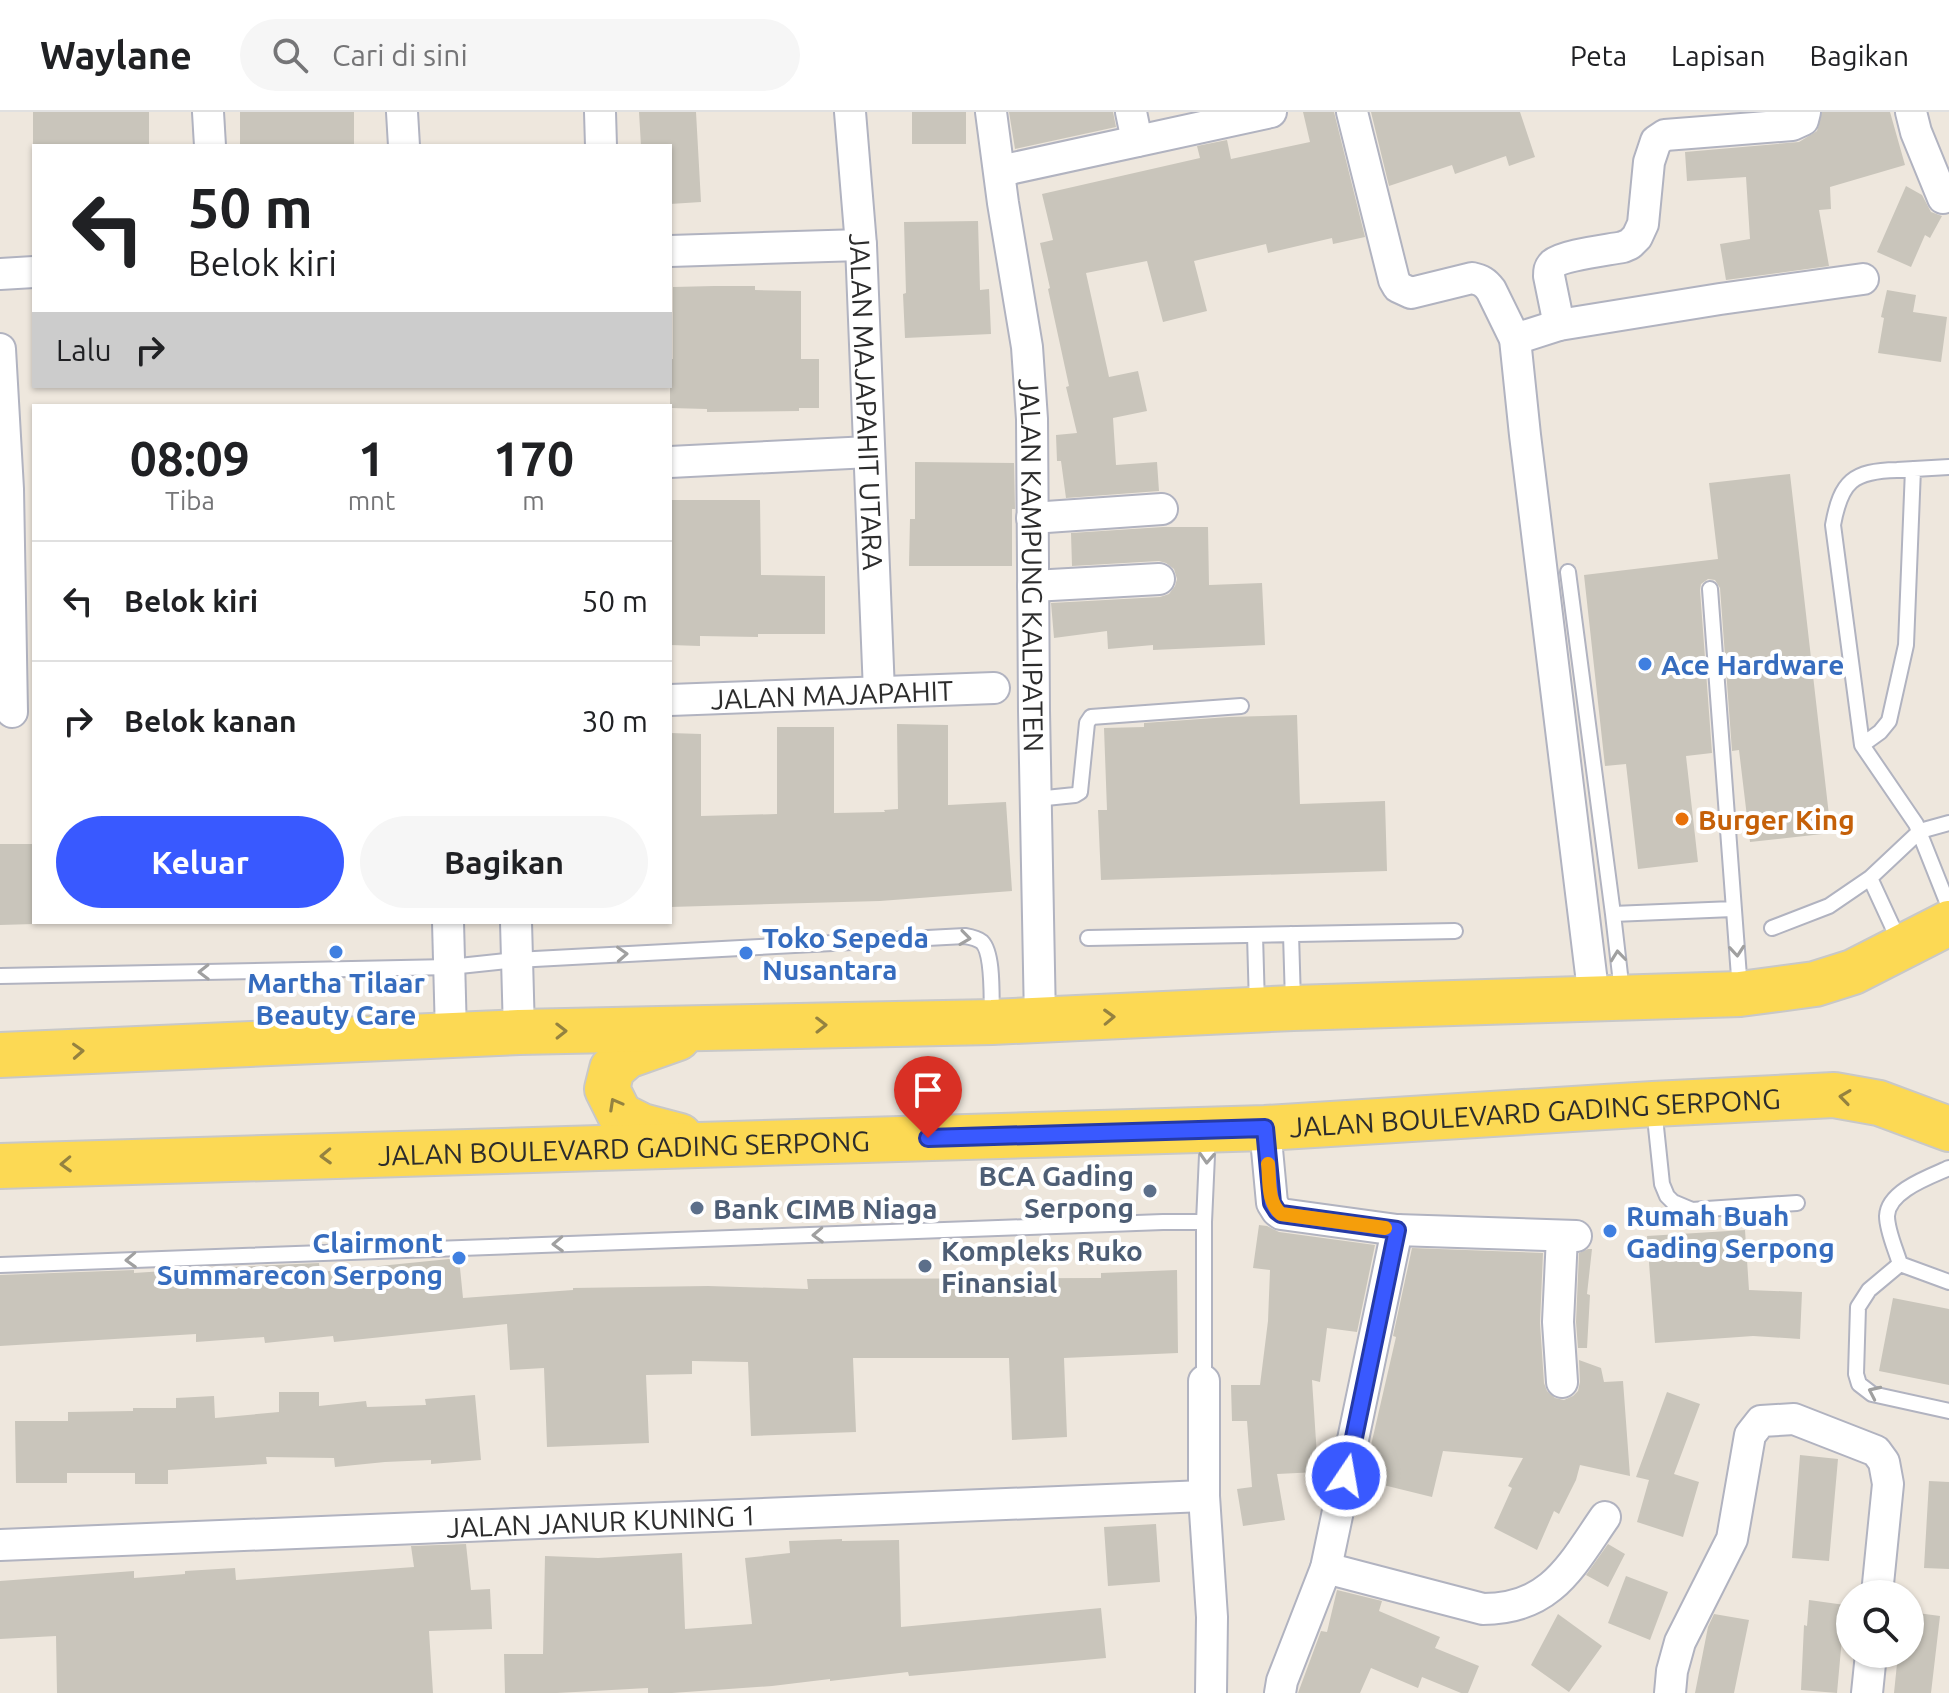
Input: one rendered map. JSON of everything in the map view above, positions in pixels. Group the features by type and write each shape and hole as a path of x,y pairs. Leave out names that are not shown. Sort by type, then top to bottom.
{"main road":[{"path":"0,1055 451,1034 992,1022 1275,1009 1740,994 1815,984 1853,972 1949,923"},
{"path":"705,1028 627,1056 612,1069 607,1089 620,1115 642,1126 709,1144"},
{"name":"JALAN BOULEVARD GADING SERPONG","path":"0,1166 1265,1128 1834,1095 1879,1103 1934,1124 1949,1153"}],"street":[{"path":"208,112 210,144"},
{"path":"402,112 404,144"},
{"path":"600,112 601,144"},
{"name":"JALAN MAJAPAHIT UTARA","path":"850,112 861,245 879,692"},
{"name":"JALAN KAMPUNG KALIPATEN","path":"991,112 1027,347 1032,419 1040,1020"},
{"path":"1000,171 1134,126 1271,112"},
{"path":"1352,112 1398,287 1411,293 1472,278 1480,280 1491,290 1515,339 1527,450 1608,998"},
{"path":"1559,325 1550,268 1566,258 1623,247 1637,237 1643,224 1652,151 1660,124 1792,125 1803,120 1805,112"},
{"path":"1911,112 1943,198"},
{"path":"672,251 861,245"},
{"path":"0,274 32,272"},
{"path":"1515,339 1559,325 1863,279"},
{"path":"0,349 21,488 15,712"},
{"path":"672,462 869,452"},
{"path":"1032,518 1162,509"},
{"path":"1033,586 1159,579"},
{"name":"JALAN MAJAPAHIT","path":"672,700 994,688"},
{"path":"448,924 451,1034"},
{"path":"516,924 519,1032"},
{"path":"1265,1128 1272,1203 1281,1214 1397,1230 1569,1236 1558,1322 1562,1382"},
{"path":"1280,1693 1326,1568 1397,1230"},
{"path":"1204,1381 1204,1496 1212,1617 1211,1693"},
{"path":"1670,1693 1680,1642 1732,1539 1750,1435 1761,1421 1794,1419 1876,1451 1884,1462 1888,1484 1878,1580"},
{"name":"JALAN JANUR KUNING 1","path":"0,1545 1204,1496"},
{"path":"1326,1568 1483,1609 1500,1609 1530,1600 1565,1575 1605,1517"},
{"path":"1867,1693 1870,1668"}],"lane":[{"path":"1949,467 1873,471 1852,480 1836,505 1833,525 1862,745 1920,831 1949,907"},
{"path":"1862,745 1889,721 1906,645 1913,469"},
{"path":"1568,572 1613,914 1608,998"},
{"path":"1710,589 1740,994"},
{"path":"1036,799 1080,792 1087,723 1091,717 1241,706"},
{"path":"1772,928 1829,906 1870,878 1920,831 1949,823"},
{"path":"1870,878 1902,948"},
{"path":"1613,914 1733,909"},
{"path":"1088,938 1455,931"},
{"path":"1275,1009 1291,934"},
{"path":"1255,935 1275,1009"},
{"path":"0,976 450,967 516,960 965,936 984,943 989,954 992,1022"},
{"path":"1653,1104 1662,1184 1673,1202 1692,1210 1797,1203"},
{"path":"1204,1381 1204,1222 1209,1129"},
{"path":"1900,1264 1887,1218 1889,1205 1896,1196 1949,1168"},
{"path":"0,1265 1204,1222"},
{"path":"1900,1264 1949,1282"},
{"path":"1900,1264 1869,1290 1858,1307 1856,1374 1859,1384 1872,1394 1949,1411"}],"building":[{"path":"33,112 149,112 149,144 33,144"},
{"path":"240,112 354,112 354,144 240,144"},
{"path":"639,112 696,112 701,202 672,204 672,144 641,144"},
{"path":"912,112 966,112 966,144 912,144"},
{"path":"1009,112 1113,112 1116,127 1015,149"},
{"path":"1303,112 1334,112 1365,237 1333,244 1332,238 1268,253 1266,244 1194,261 1207,311 1163,322 1147,261 1086,273 1109,377 1138,371 1147,411 1113,418 1116,465 1157,462 1159,491 1066,498 1061,461 1057,461 1056,435 1077,433 1040,243 1053,240 1042,194 1200,158 1197,146 1227,140 1231,159 1310,142"},
{"path":"1371,112 1520,112 1535,157 1509,166 1506,156 1455,174 1452,165 1389,186"},
{"path":"1822,112 1890,112 1905,165 1830,187 1831,209 1819,210 1829,266 1726,280 1720,244 1750,239 1746,177 1687,181 1685,152 1799,142 1817,131"},
{"path":"1906,186 1922,195 1931,212 1942,216 1930,238 1925,235 1911,267 1877,252"},
{"path":"978,221 980,290 989,289 991,334 905,338 904,222"},
{"path":"755,286 755,290 801,291 801,359 819,359 819,408 707,412 707,409 672,408 673,287"},
{"path":"1887,290 1916,295 1913,312 1947,317 1941,362 1878,353"},
{"path":"915,462 1014,463 1012,566 909,566 910,519 915,519"},
{"path":"1790,474 1831,833 1750,842 1739,750 1732,751 1720,588 1715,580 1708,579 1701,584 1700,590 1712,753 1686,756 1698,862 1638,869 1626,764 1605,766 1584,575 1718,559 1709,483"},
{"path":"672,500 760,500 761,575 825,576 825,634 700,636 700,646 672,645"},
{"path":"1208,527 1209,585 1262,583 1265,645 1153,650 1153,645 1108,649 1107,631 1054,638 1051,603 1160,597 1169,594 1177,579 1174,569 1159,561 1072,566 1071,533"},
{"path":"1297,715 1300,804 1385,801 1387,871 1101,880 1098,810 1107,810 1104,728 1144,727 1144,723 1229,717"},
{"path":"897,724 948,725 948,805 1006,802 1012,891 880,901 672,907 672,733 701,734 701,816 777,814 777,727 834,727 834,813 898,809"},
{"path":"0,844 32,844 34,924 0,925"},
{"path":"1259,1225 1279,1232 1375,1245 1357,1332 1327,1328 1320,1382 1312,1380 1318,1472 1277,1474 1285,1520 1243,1526 1237,1489 1252,1487 1247,1421 1232,1421 1231,1385 1260,1385 1268,1321 1270,1270 1253,1268"},
{"path":"1745,1230 1749,1290 1802,1292 1800,1339 1753,1336 1655,1343 1647,1236"},
{"path":"1412,1248 1543,1253 1540,1323 1547,1391 1555,1398 1564,1400 1573,1396 1580,1382 1579,1360 1601,1368 1604,1382 1623,1381 1630,1476 1580,1465 1559,1514 1554,1511 1537,1550 1494,1528 1512,1488 1508,1486 1523,1458 1443,1451 1432,1497 1363,1480 1396,1337 1393,1336"},
{"path":"1592,1249 1587,1294 1590,1295 1587,1348 1578,1348 1579,1253"},
{"path":"459,1258 463,1298 573,1288 708,1286 808,1289 807,1279 1101,1278 1101,1273 1177,1270 1178,1353 1064,1358 1067,1437 1012,1440 1009,1358 853,1358 856,1432 751,1436 748,1362 692,1361 692,1374 646,1375 649,1443 547,1447 544,1368 510,1370 507,1324 334,1342 333,1336 265,1343 264,1337 196,1342 196,1334 0,1346 0,1275 134,1270 134,1273 179,1272 319,1263 320,1272"},
{"path":"1893,1298 1949,1309 1949,1385 1879,1371"},
{"path":"279,1392 319,1392 319,1406 366,1401 367,1407 426,1405 425,1399 475,1395 481,1460 431,1464 431,1460 385,1462 335,1467 334,1458 266,1457 267,1464 168,1470 168,1484 135,1484 135,1473 67,1473 67,1483 16,1483 15,1421 68,1421 68,1412 176,1408 176,1398 214,1396 215,1418 279,1412"},
{"path":"1667,1392 1700,1404 1674,1474 1699,1482 1683,1537 1637,1522 1649,1480 1636,1477"},
{"path":"1800,1455 1838,1459 1829,1561 1792,1558"},
{"path":"1929,1481 1949,1482 1949,1569 1924,1568"},
{"path":"1156,1524 1160,1582 1108,1586 1104,1527"},
{"path":"899,1540 901,1627 1101,1608 1106,1658 672,1693 648,1693 648,1688 505,1693 504,1654 543,1654 545,1556 598,1558 682,1553 685,1629 752,1624 745,1558 790,1553 789,1541"},
{"path":"466,1544 471,1590 490,1589 492,1629 429,1631 433,1693 57,1693 56,1636 0,1639 0,1581 134,1571 134,1578 235,1568 236,1580 414,1567 411,1546"},
{"path":"1608,1544 1625,1554 1608,1587 1586,1575"},
{"path":"1626,1576 1668,1592 1650,1640 1608,1623"},
{"path":"1337,1590 1382,1601 1379,1611 1440,1637 1435,1648 1479,1666 1468,1693 1422,1677 1418,1688 1371,1668 1360,1693 1298,1693 1321,1631 1327,1632"},
{"path":"1809,1600 1836,1604 1836,1668 1839,1668 1837,1693 1801,1690 1804,1625 1807,1626"},
{"path":"1558,1614 1602,1646 1569,1692 1531,1665"},
{"path":"1714,1614 1749,1620 1734,1693 1695,1693 1708,1627"},
{"path":"1924,1614 1940,1616 1931,1693 1894,1693 1897,1668 1924,1668"}],"slow traffic":[{"path":"1268,1164 1272,1203 1281,1214 1385,1228"}],"place":[{"name":"Ace Hardware","path":"1645,664"},
{"name":"Burger King","path":"1682,819"},
{"name":"Martha Tilaar Beauty Care","path":"336,952"},
{"name":"Toko Sepeda Nusantara","path":"746,953"},
{"name":"BCA Gading Serpong","path":"1150,1191"},
{"name":"Bank CIMB Niaga","path":"697,1208"},
{"name":"Rumah Buah Gading Serpong","path":"1610,1231"},
{"name":"Clairmont Summarecon Serpong","path":"459,1258"},
{"name":"Kompleks Ruko Finansial","path":"925,1266"}],"route":[{"path":"928,1138 1265,1128 1272,1203 1277,1211 1397,1230 1346,1476"}]}
